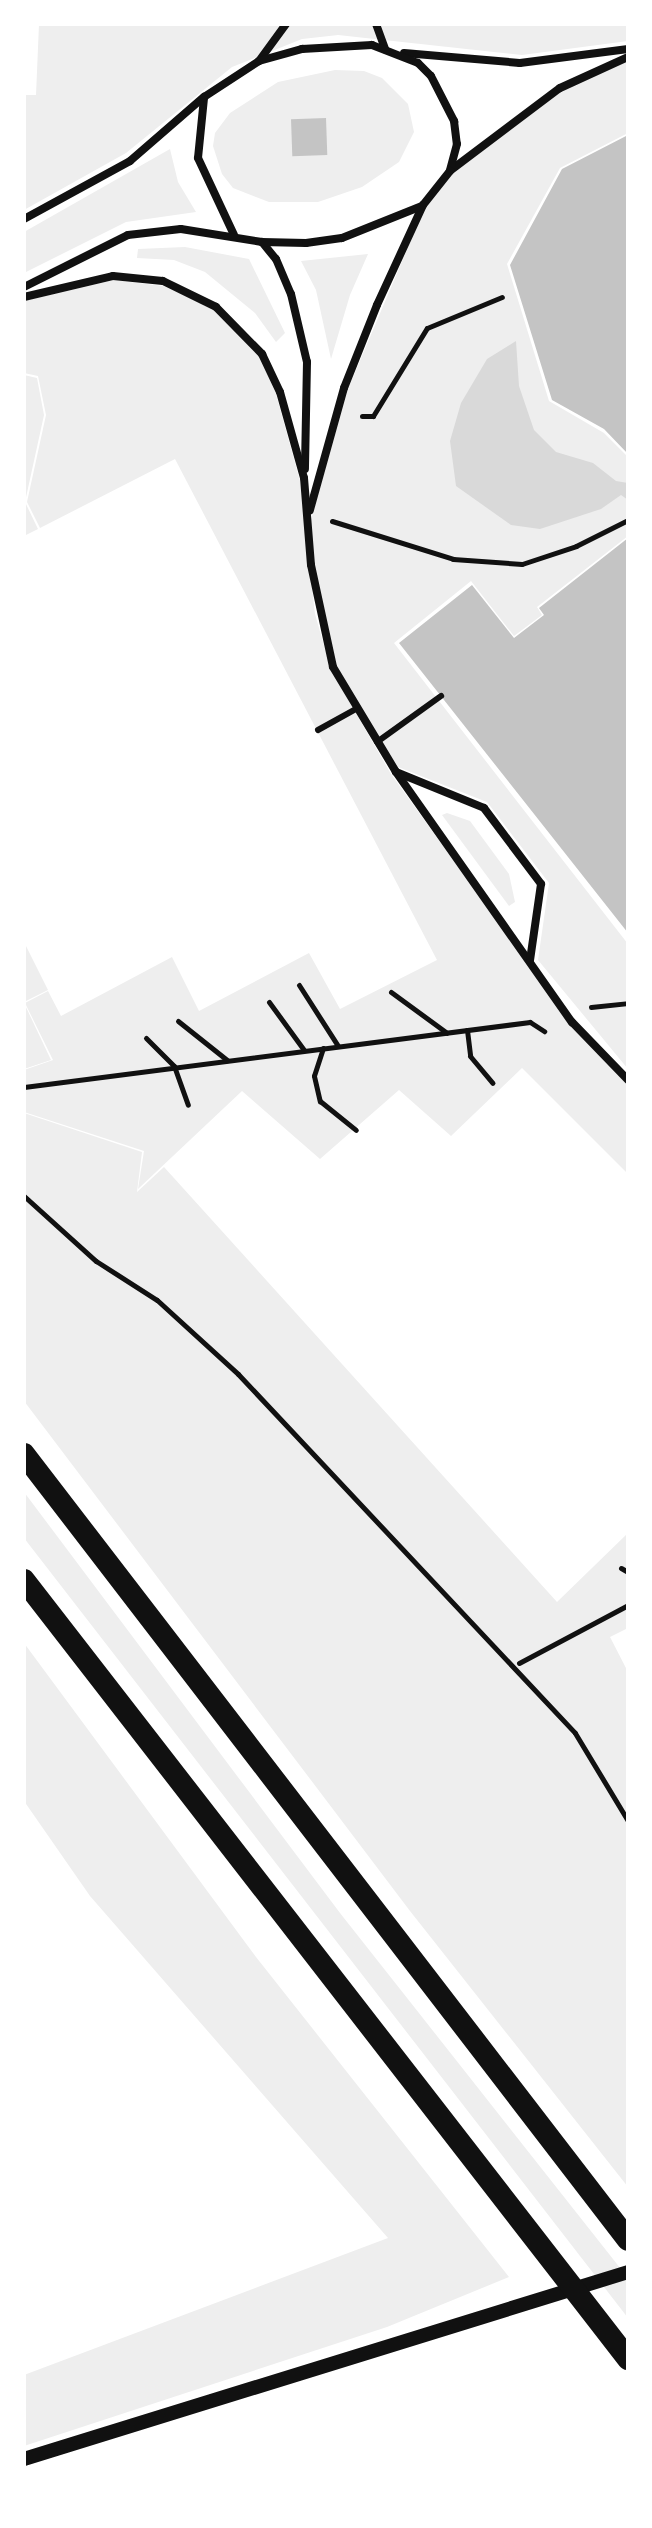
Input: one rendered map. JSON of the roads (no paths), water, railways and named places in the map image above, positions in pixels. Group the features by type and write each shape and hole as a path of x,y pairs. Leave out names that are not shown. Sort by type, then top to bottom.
{"highway":[{"path":"24,1454 628,2240"},
{"path":"24,1580 628,2359"}],"street":[{"path":"24,219 130,161 204,97 259,61 286,24"},
{"path":"376,24 390,50 418,63 445,98 457,144 450,171"},
{"path":"259,61 336,45 520,63 628,49"},
{"path":"308,519 335,416 377,305 423,205 450,171 560,88 628,57"},
{"path":"204,97 198,158 234,235"},
{"path":"24,287 128,235 181,229 234,235 262,242 342,238 423,205"},
{"path":"262,242 276,259 291,294 307,362 304,478 324,639 356,709 396,772 572,1022 628,1080"},
{"path":"24,297 113,276 163,281 216,307 262,354 280,392 304,478"},
{"path":"396,772 484,808 541,884 530,961"},
{"path":"24,2459 628,2272"}],"lane":[{"path":"377,742 441,696"},
{"path":"318,730 356,709"}]}
